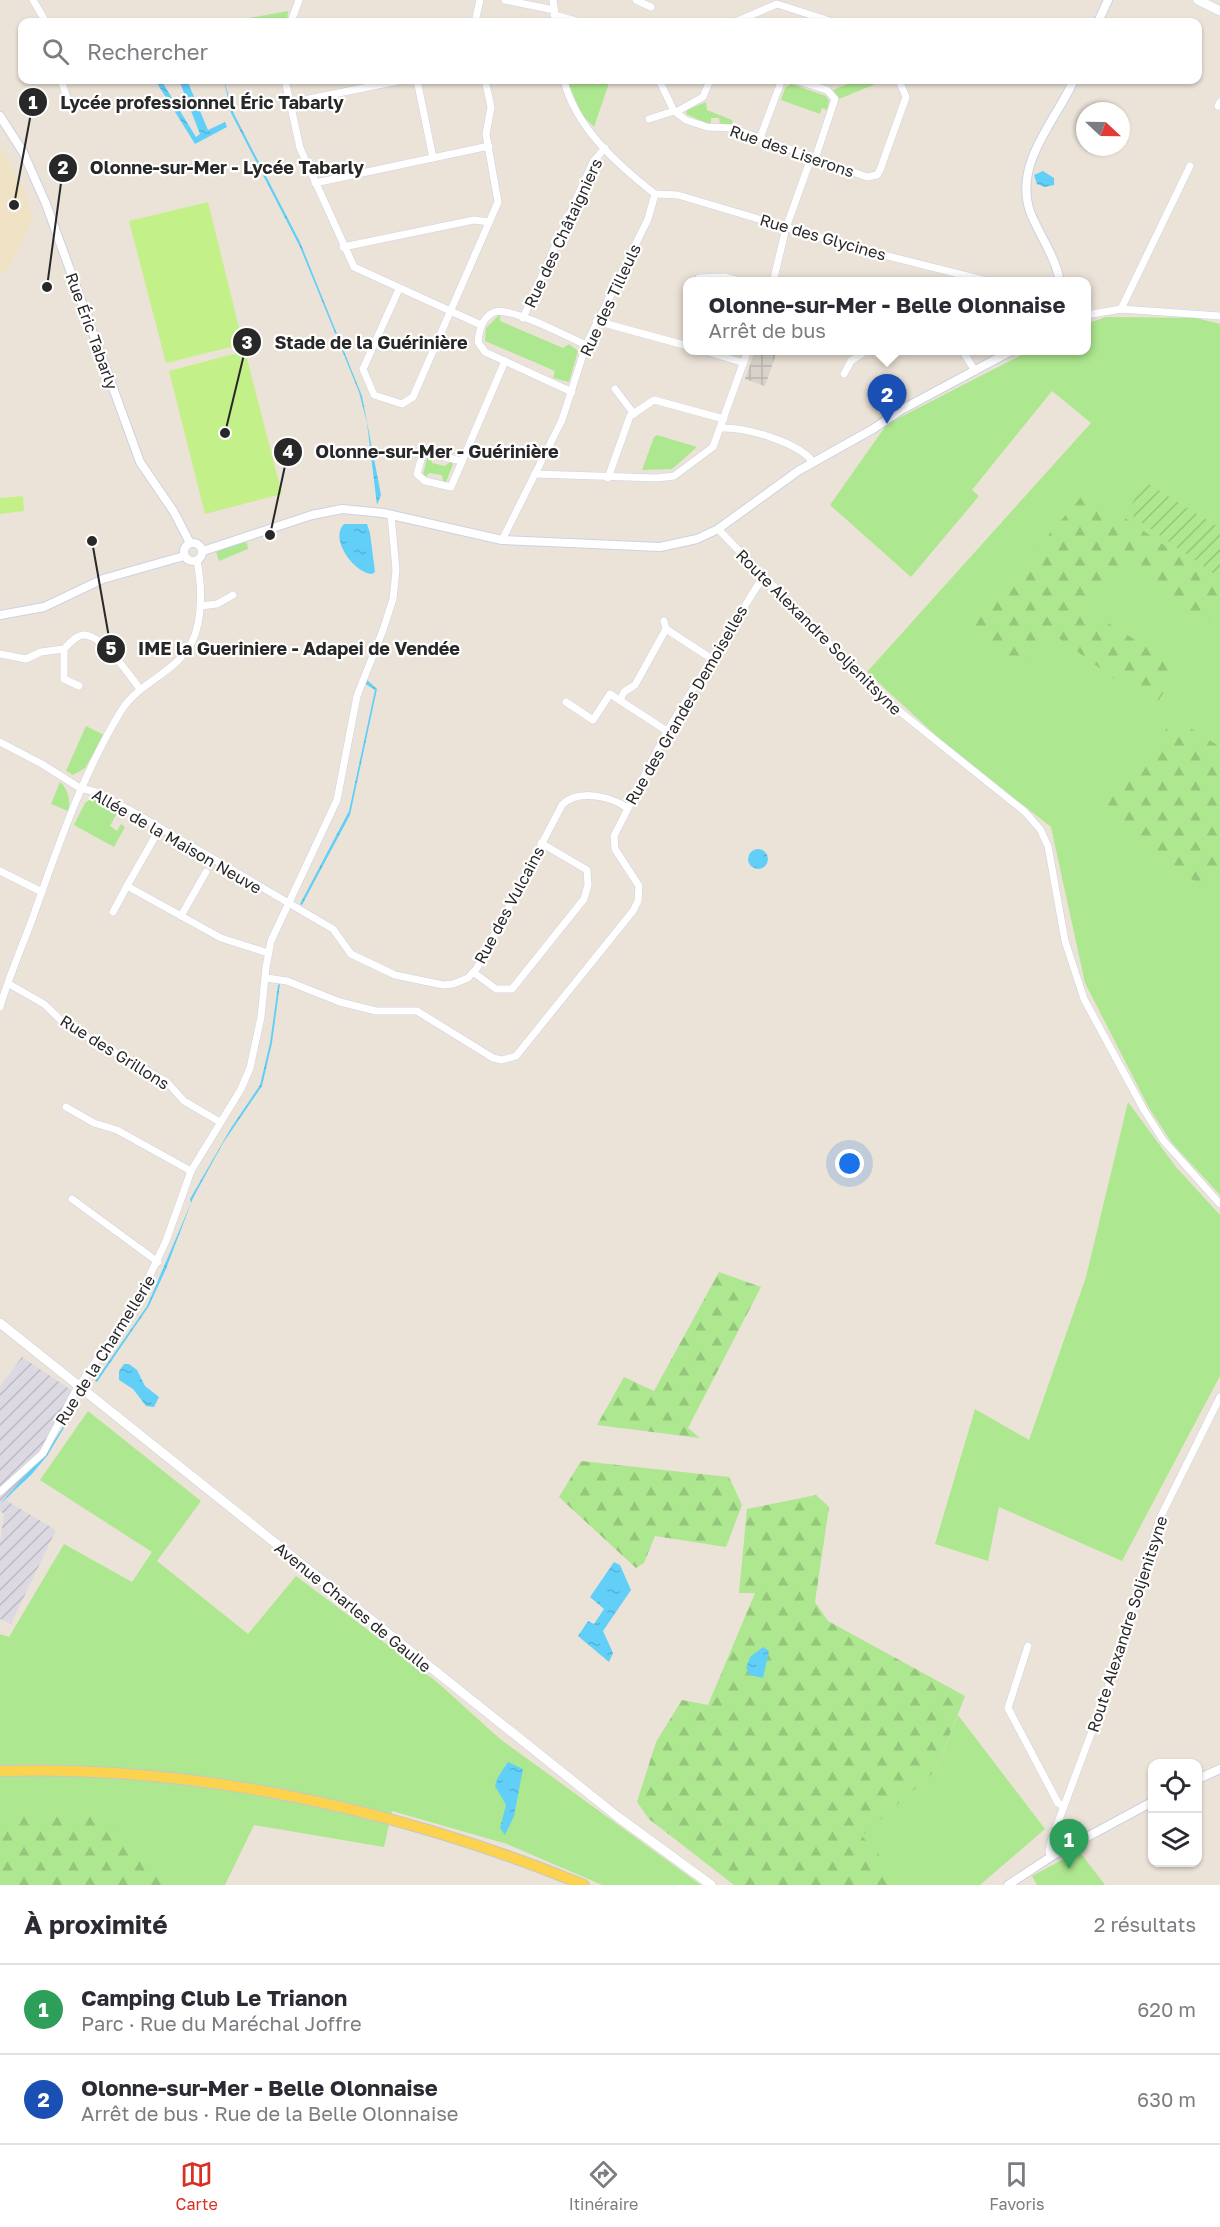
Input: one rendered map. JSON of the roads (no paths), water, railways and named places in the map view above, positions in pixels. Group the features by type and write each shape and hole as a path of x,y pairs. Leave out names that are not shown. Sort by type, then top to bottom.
{"main road":[{"path":"1198,0 1220,11"},
{"name":"Avenue Charles de Gaulle","path":"0,1323 618,1818 711,1885"},
{"path":"0,1771 38,1770 153,1776 298,1797 445,1836 526,1862 584,1885"}],"street":[{"path":"33,0 44,18"},
{"path":"292,18 299,0"},
{"path":"476,18 480,0"},
{"path":"506,0 555,16 553,0"},
{"path":"636,0 651,7"},
{"path":"1100,18 1108,0"},
{"path":"744,18 777,4 821,18"},
{"path":"62,84 71,110"},
{"path":"286,84 296,138 343,247 354,267 481,325"},
{"path":"290,103 383,84"},
{"path":"418,84 433,158"},
{"path":"399,289 363,369 376,398 402,404 410,402 499,196 486,134 491,107 486,84"},
{"path":"566,84 579,115 605,148 655,194"},
{"path":"661,84 675,112"},
{"path":"649,119 675,112 703,97 708,84"},
{"path":"760,138 782,84"},
{"path":"774,277 786,228 835,99 828,90 808,84"},
{"name":"Rue des Liserons","path":"675,112 686,120 707,127 725,127 760,138 867,177 877,175 906,97 901,84"},
{"path":"1058,277 1031,213 1024,183 1033,156 1072,84"},
{"name":"Rue Éric Tabarly","path":"0,116 23,152 46,204 140,462 181,524 190,543"},
{"path":"315,183 489,146"},
{"name":"Rue des Châtaigniers","path":"523,318 593,162 605,148"},
{"path":"1121,309 1190,166"},
{"name":"Rue des Glycines","path":"655,194 678,195 786,228 972,277"},
{"name":"Rue des Tilleuls","path":"502,540 562,420 586,345 596,321 627,265 648,219 655,194"},
{"path":"343,247 474,219 489,222"},
{"path":"1091,314 1121,309 1218,315 1220,307"},
{"path":"572,392 505,362 480,348 478,342 481,325 490,314 506,311 586,345"},
{"path":"596,321 683,345"},
{"path":"716,355 744,363"},
{"path":"535,474 608,478 674,476 713,447 747,355"},
{"path":"844,374 851,361 861,355"},
{"path":"965,355 975,371"},
{"path":"0,742 42,764 80,788 122,710 140,689 184,656 193,640 200,606 200,576 197,561 202,551 329,511 360,509 502,540 660,547 689,542 717,529 813,462 869,431 901,410 1005,355"},
{"path":"462,461 427,453 422,456 417,474 425,482 451,487 505,362"},
{"path":"615,389 634,414"},
{"path":"608,478 630,416 654,400 724,419"},
{"path":"721,428 747,430 800,452 813,462"},
{"name":"Rue de la Charmellerie","path":"0,1492 43,1453 80,1386 135,1304 158,1262 191,1172 250,1068 266,978 268,953 287,905 337,800 357,696 393,599 396,570 391,515"},
{"name":"Route Alexandre Soljenitsyne","path":"717,529 878,694 1025,812 1040,829 1048,846 1065,941 1084,999 1150,1120 1185,1166 1220,1204"},
{"path":"197,561 188,560 184,556 184,550 190,543 197,543 202,551"},
{"path":"0,615 44,607 103,579 184,556"},
{"name":"Rue des Grandes Demoiselles","path":"266,978 287,981 340,1002 376,1011 417,1011 493,1058 502,1060 516,1056 611,939 638,901 639,886 614,844 614,836 626,807 667,731 764,575"},
{"path":"200,606 217,604 233,595"},
{"path":"620,700 624,692 635,685 665,625 712,659"},
{"path":"0,654 26,659 41,652 64,649 81,635 88,636 108,649 140,689"},
{"path":"64,649 64,679 79,687"},
{"path":"566,702 593,720 610,694 667,731"},
{"name":"Allée de la Maison Neuve","path":"0,1007 80,788 96,792 160,828 287,905"},
{"name":"Rue des Vulcains","path":"287,905 333,929 355,957 395,975 443,985 461,982 482,960 562,805 568,799 576,796 607,798 626,807"},
{"path":"113,912 160,828"},
{"path":"473,972 496,989 512,989 584,899 588,885 587,870 542,843"},
{"path":"0,871 42,892"},
{"path":"181,916 206,872"},
{"path":"127,886 221,938 268,953"},
{"name":"Rue des Grillons","path":"9,984 44,1004 65,1024 167,1082 184,1101 220,1122"},
{"path":"66,1107 94,1123 117,1130 191,1172"},
{"path":"72,1199 158,1262"},
{"name":"Route Alexandre Soljenitsyne","path":"1052,1856 1049,1847 1107,1691 1160,1518 1220,1397"},
{"path":"1028,1646 1008,1708 1058,1803 1064,1806"},
{"path":"1202,1777 1220,1769"},
{"path":"1008,1885 1052,1856 1148,1804"}],"water":[{"path":"158,84 163,84 196,137 200,134 181,84 189,84 208,130 225,122 227,127 195,144"},
{"path":"225,84 234,114 300,242 362,396 381,495 377,505 367,423 359,392 300,247 231,113"},
{"path":"1043,171 1054,178 1054,185 1045,187 1037,184 1034,175"},
{"path":"344,524 367,524 375,572 372,574 358,568 346,554 340,538 340,530"},
{"path":"366,679 377,689 350,815 302,905 300,904 349,811 375,690 364,683"},
{"path":"758,849 765,852 768,859 765,866 758,869 751,866 748,859 751,852"},
{"path":"280,984 272,1043 262,1086 223,1143 193,1198 166,1269 149,1306 97,1382 95,1381 147,1306 191,1203 190,1199 231,1128 260,1085"},
{"path":"124,1364 129,1364 137,1370 145,1386 159,1397 154,1407 146,1406 133,1389 119,1380 119,1371"},
{"path":"82,1398 47,1456 31,1475 0,1504 50,1447"},
{"path":"614,1562 620,1565 631,1590 603,1631 613,1653 609,1662 578,1636 588,1621 594,1624 604,1609 590,1597"},
{"path":"763,1647 769,1651 763,1678 750,1675 746,1668 750,1657"},
{"path":"508,1762 523,1769 514,1816 505,1835 500,1828 506,1805 495,1786"}],"place":[{"name":"Lycée professionnel Éric Tabarly","path":"14,205"},
{"name":"Olonne-sur-Mer - Lycée Tabarly","path":"47,287"},
{"name":"Olonne-sur-Mer - Belle Olonnaise","path":"887,424"},
{"name":"Stade de la Guérinière","path":"225,433"},
{"name":"Olonne-sur-Mer - Guérinière","path":"270,535"},
{"name":"IME la Gueriniere - Adapei de Vendée","path":"92,541"},
{"name":"Camping Club Le Trianon","path":"1069,1869"}]}
